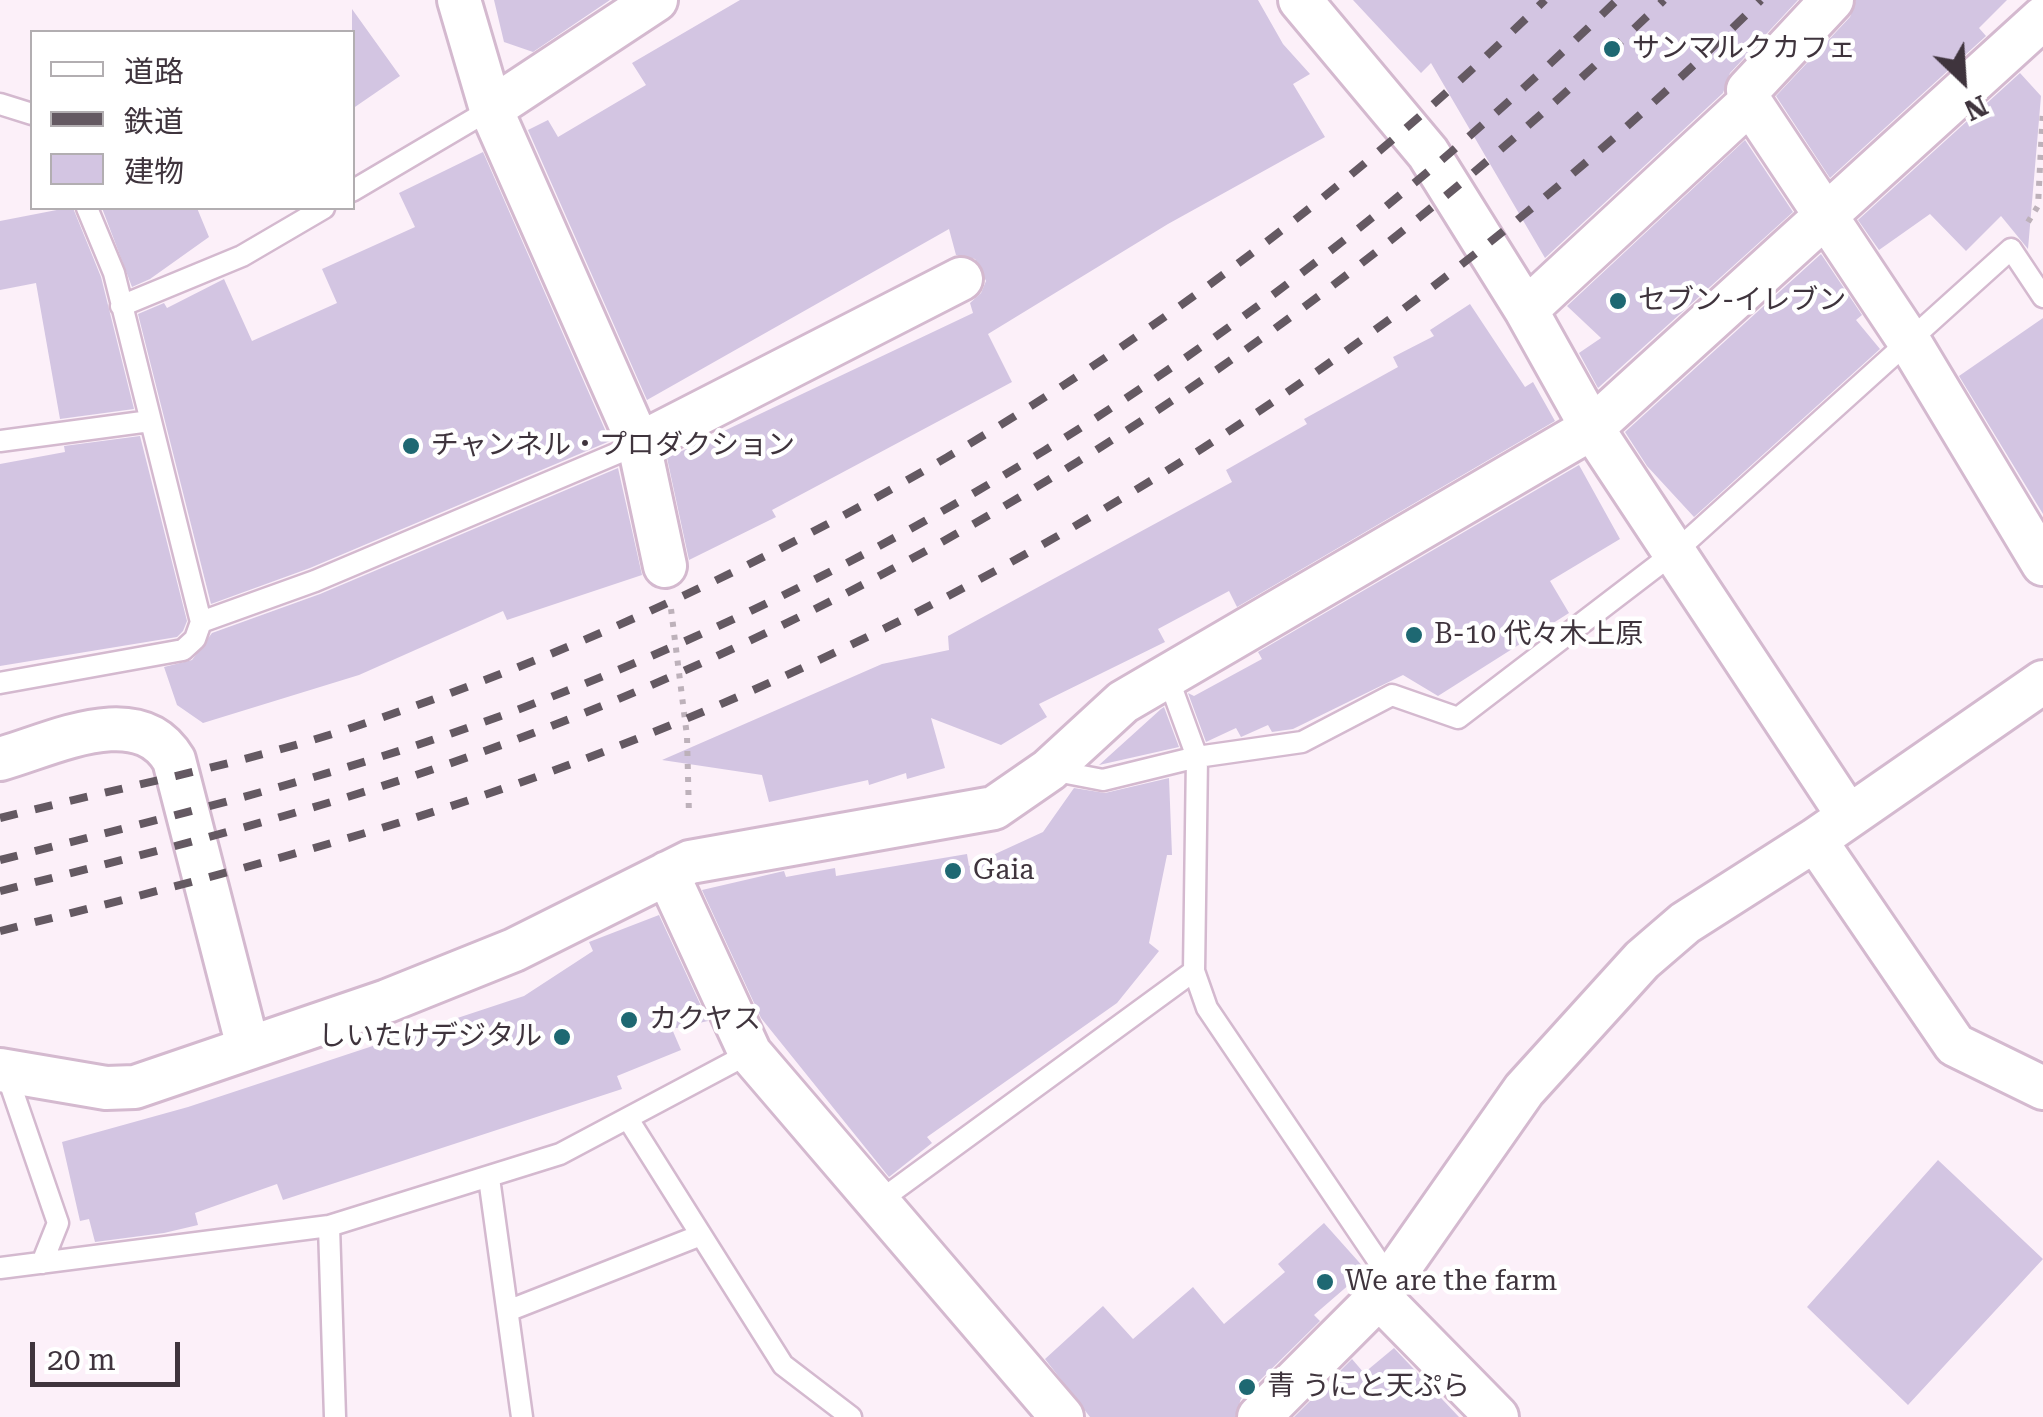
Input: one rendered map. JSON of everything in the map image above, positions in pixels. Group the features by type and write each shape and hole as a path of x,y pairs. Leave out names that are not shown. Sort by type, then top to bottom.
{"street":[{"path":"459,0 490,109 639,444 665,566"},
{"path":"490,109 656,0"},
{"path":"1300,0 1428,153 1526,310 1592,428 1676,552 1955,1045 2043,1088"},
{"path":"1832,0 1748,90 1750,102 1909,341 2043,564"},
{"path":"3,1071 106,1088 134,1087 387,1000 514,950 678,867 994,808 1049,770 1123,702 1592,428 2043,18"},
{"path":"1526,310 1750,102"},
{"path":"639,444 961,279"},
{"path":"1259,1417 1385,1289 1524,1090 1642,960 1685,923 2043,682"},
{"path":"0,759 104,729 127,728 166,746 174,760 248,1047"},
{"path":"678,867 750,1053 1062,1417"},
{"path":"1385,1289 1496,1417"}],"lane":[{"path":"0,104 30,113"},
{"path":"355,189 490,109"},
{"path":"0,683 165,656 183,650 196,639 201,622 114,273 88,210"},
{"path":"121,306 242,256 321,210"},
{"path":"1049,770 1104,780 1197,757 1302,742 1392,695 1458,718 1676,552 2011,248 2043,297"},
{"path":"0,441 150,422"},
{"path":"201,622 315,581 639,444"},
{"path":"1167,676 1197,757 1194,971 1207,1008 1385,1289"},
{"path":"878,1202 1194,971"},
{"path":"0,1268 329,1226 560,1154 750,1053"},
{"path":"3,1071 58,1222 42,1263"},
{"path":"628,1119 783,1364 852,1417"},
{"path":"489,1178 522,1417"},
{"path":"329,1226 335,1417"},
{"path":"510,1310 700,1234"}],"path":[{"path":"2011,248 2038,206 2043,108"},
{"path":"665,566 687,736 678,867"}],"building":[{"path":"494,0 610,0 533,52 504,42"},
{"path":"740,0 1258,0 1283,44 1310,74 1293,84 1325,137 1168,224 988,334 1012,382 772,510 776,517 689,560 667,458 973,313 970,303 981,293 986,281 975,259 956,255 949,229 647,400 528,130 548,120 558,137 646,85 632,63"},
{"path":"1353,0 1798,0 1730,73 1723,93 1545,258 1431,63 1421,73"},
{"path":"1856,0 2007,0 1979,28 1986,36 1830,178 1776,96 1850,17"},
{"path":"352,9 400,76 355,107 355,30"},
{"path":"2020,73 2041,96 2028,249 2001,216 1966,251 1930,214 1879,250 1858,220"},
{"path":"1745,140 1793,212 1598,388 1579,353 1601,338 1567,306"},
{"path":"483,152 610,441 310,568 211,604 138,314 164,303 167,308 224,279 252,341 337,303 322,269 415,227 399,193"},
{"path":"74,210 101,277 134,409 60,419 36,283 0,290 0,221"},
{"path":"103,210 198,210 209,237 150,279 132,287"},
{"path":"1821,254 1862,315 1856,320 1880,349 1694,517 1647,466 1625,432"},
{"path":"1470,304 1525,387 1533,382 1555,421 1237,607 1229,591 1158,629 1165,642 1039,704 1047,717 1001,745 931,718 945,768 907,779 906,773 869,785 868,780 769,802 762,775 662,760 882,664 949,650 948,636 1232,482 1226,470 1307,424 1304,419 1398,367 1393,357 1434,336 1430,330"},
{"path":"2043,318 2043,514 1959,376"},
{"path":"140,436 187,621 183,631 177,637 0,666 0,464 65,452 64,446"},
{"path":"1579,465 1620,539 1550,581 1569,613 1438,696 1403,675 1293,729 1272,732 1268,725 1241,737 1236,728 1206,742 1188,693 1194,696 1262,659 1258,652"},
{"path":"618,468 642,575 507,620 503,611 359,675 203,723 177,705 164,667 192,660 212,633 320,594"},
{"path":"1164,707 1179,747 1099,765 1161,709"},
{"path":"1169,778 1172,855 1167,855 1149,943 1159,951 1117,1003 927,1137 932,1143 889,1177 761,1018 702,890 784,871 786,877 835,868 836,876 967,854 969,866 1043,832 1074,788 1105,793"},
{"path":"659,915 708,1021 672,1029 681,1050 617,1076 622,1089 283,1200 277,1184 195,1213 198,1225 95,1242 89,1219 80,1221 62,1142 188,1107 524,996 593,951 589,942"},
{"path":"1938,1160 2043,1259 1908,1405 1807,1307"},
{"path":"1324,1223 1366,1270 1314,1315 1320,1321 1241,1399 1235,1417 1090,1417 1045,1359 1103,1306 1133,1339 1193,1287 1224,1324 1285,1272 1278,1264"},
{"path":"1394,1348 1459,1417 1294,1417 1352,1359 1364,1373"}],"railway":[{"path":"0,818 222,765 354,727 519,667 680,597 838,518 991,431 1138,335 1280,231 1416,119 1545,0"},
{"path":"0,860 293,783 467,728 628,666 784,595 935,515 1082,427 1223,331 1360,228 1491,117 1617,0"},
{"path":"0,891 296,812 471,756 638,691 799,617 956,534 1108,442 1255,343 1396,236 1533,121 1664,0"},
{"path":"0,931 304,851 455,805 603,752 763,686 920,611 1073,527 1221,436 1365,337 1503,231 1635,119 1761,0"}],"place":[{"name":"サンマルクカフェ","path":"1612,49"},
{"name":"セブン-イレブン","path":"1618,301"},
{"name":"チャンネル・プロダクション","path":"411,446"},
{"name":"B-10 代々木上原","path":"1414,635"},
{"name":"Gaia","path":"953,871"},
{"name":"カクヤス","path":"629,1020"},
{"name":"しいたけデジタル","path":"562,1037"},
{"name":"We are the farm","path":"1325,1282"},
{"name":"青 うにと天ぷら","path":"1247,1387"}]}
